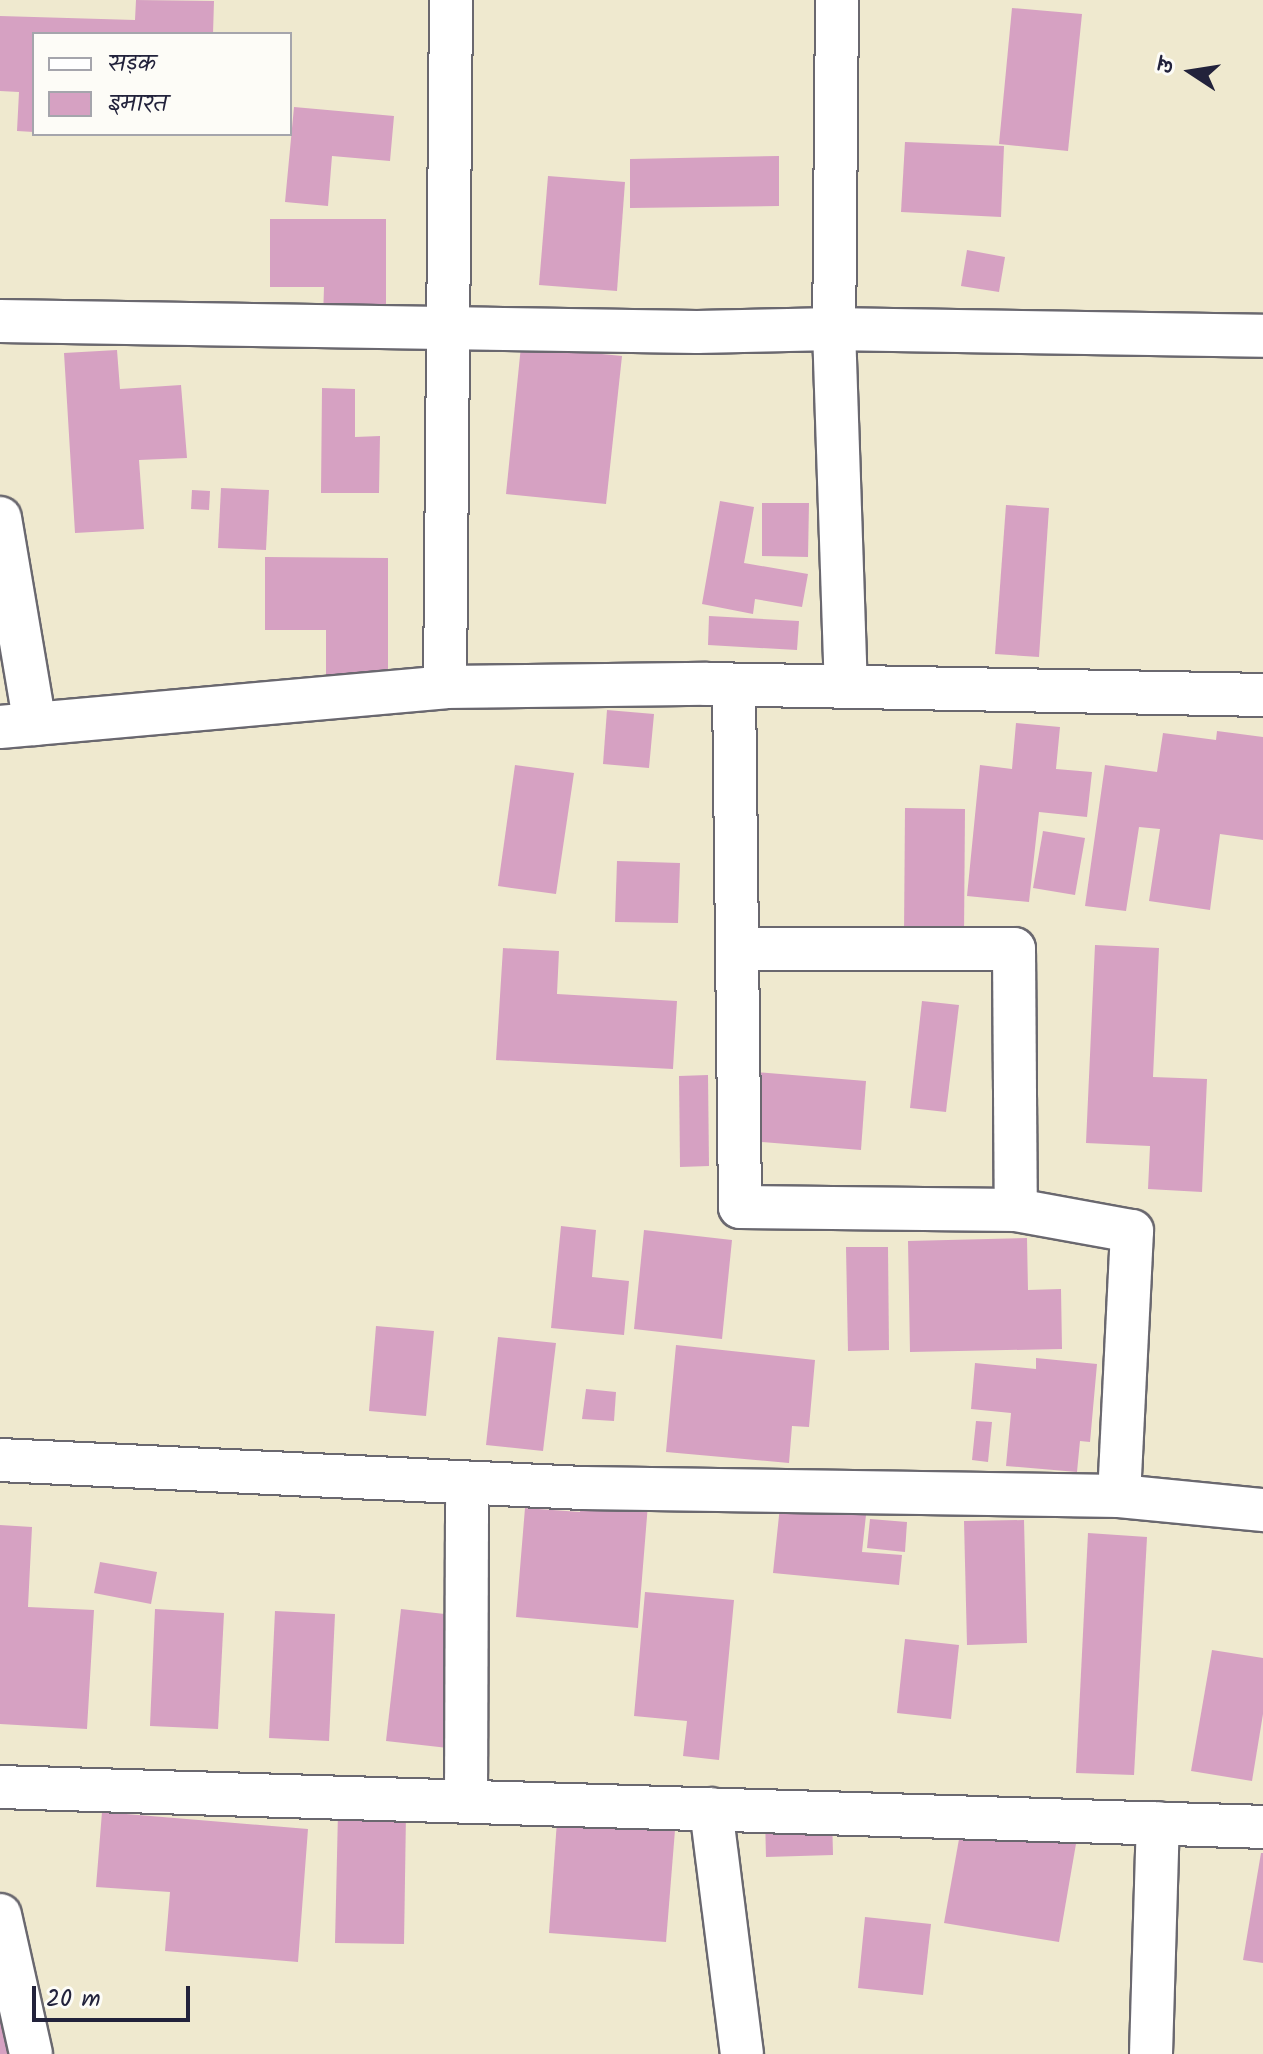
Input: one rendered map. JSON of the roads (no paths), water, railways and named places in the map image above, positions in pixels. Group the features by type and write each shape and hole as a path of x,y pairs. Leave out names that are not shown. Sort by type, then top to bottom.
{"street":[{"path":"445,687 451,0"},
{"path":"837,0 834,329 846,687"},
{"path":"0,321 1263,336"},
{"path":"0,518 18,725 445,687 734,685 1263,695"},
{"path":"734,685 740,1207 1016,1210 1132,1231 1119,1496"},
{"path":"738,949 1014,949 1016,1210"},
{"path":"0,1460 467,1483 1119,1496 1263,1510"},
{"path":"466,1802 467,1483"},
{"path":"0,1787 1263,1827"},
{"path":"711,1809 742,2054"},
{"path":"1151,2054 1158,1823"},
{"path":"0,1915 31,2054"}]}
